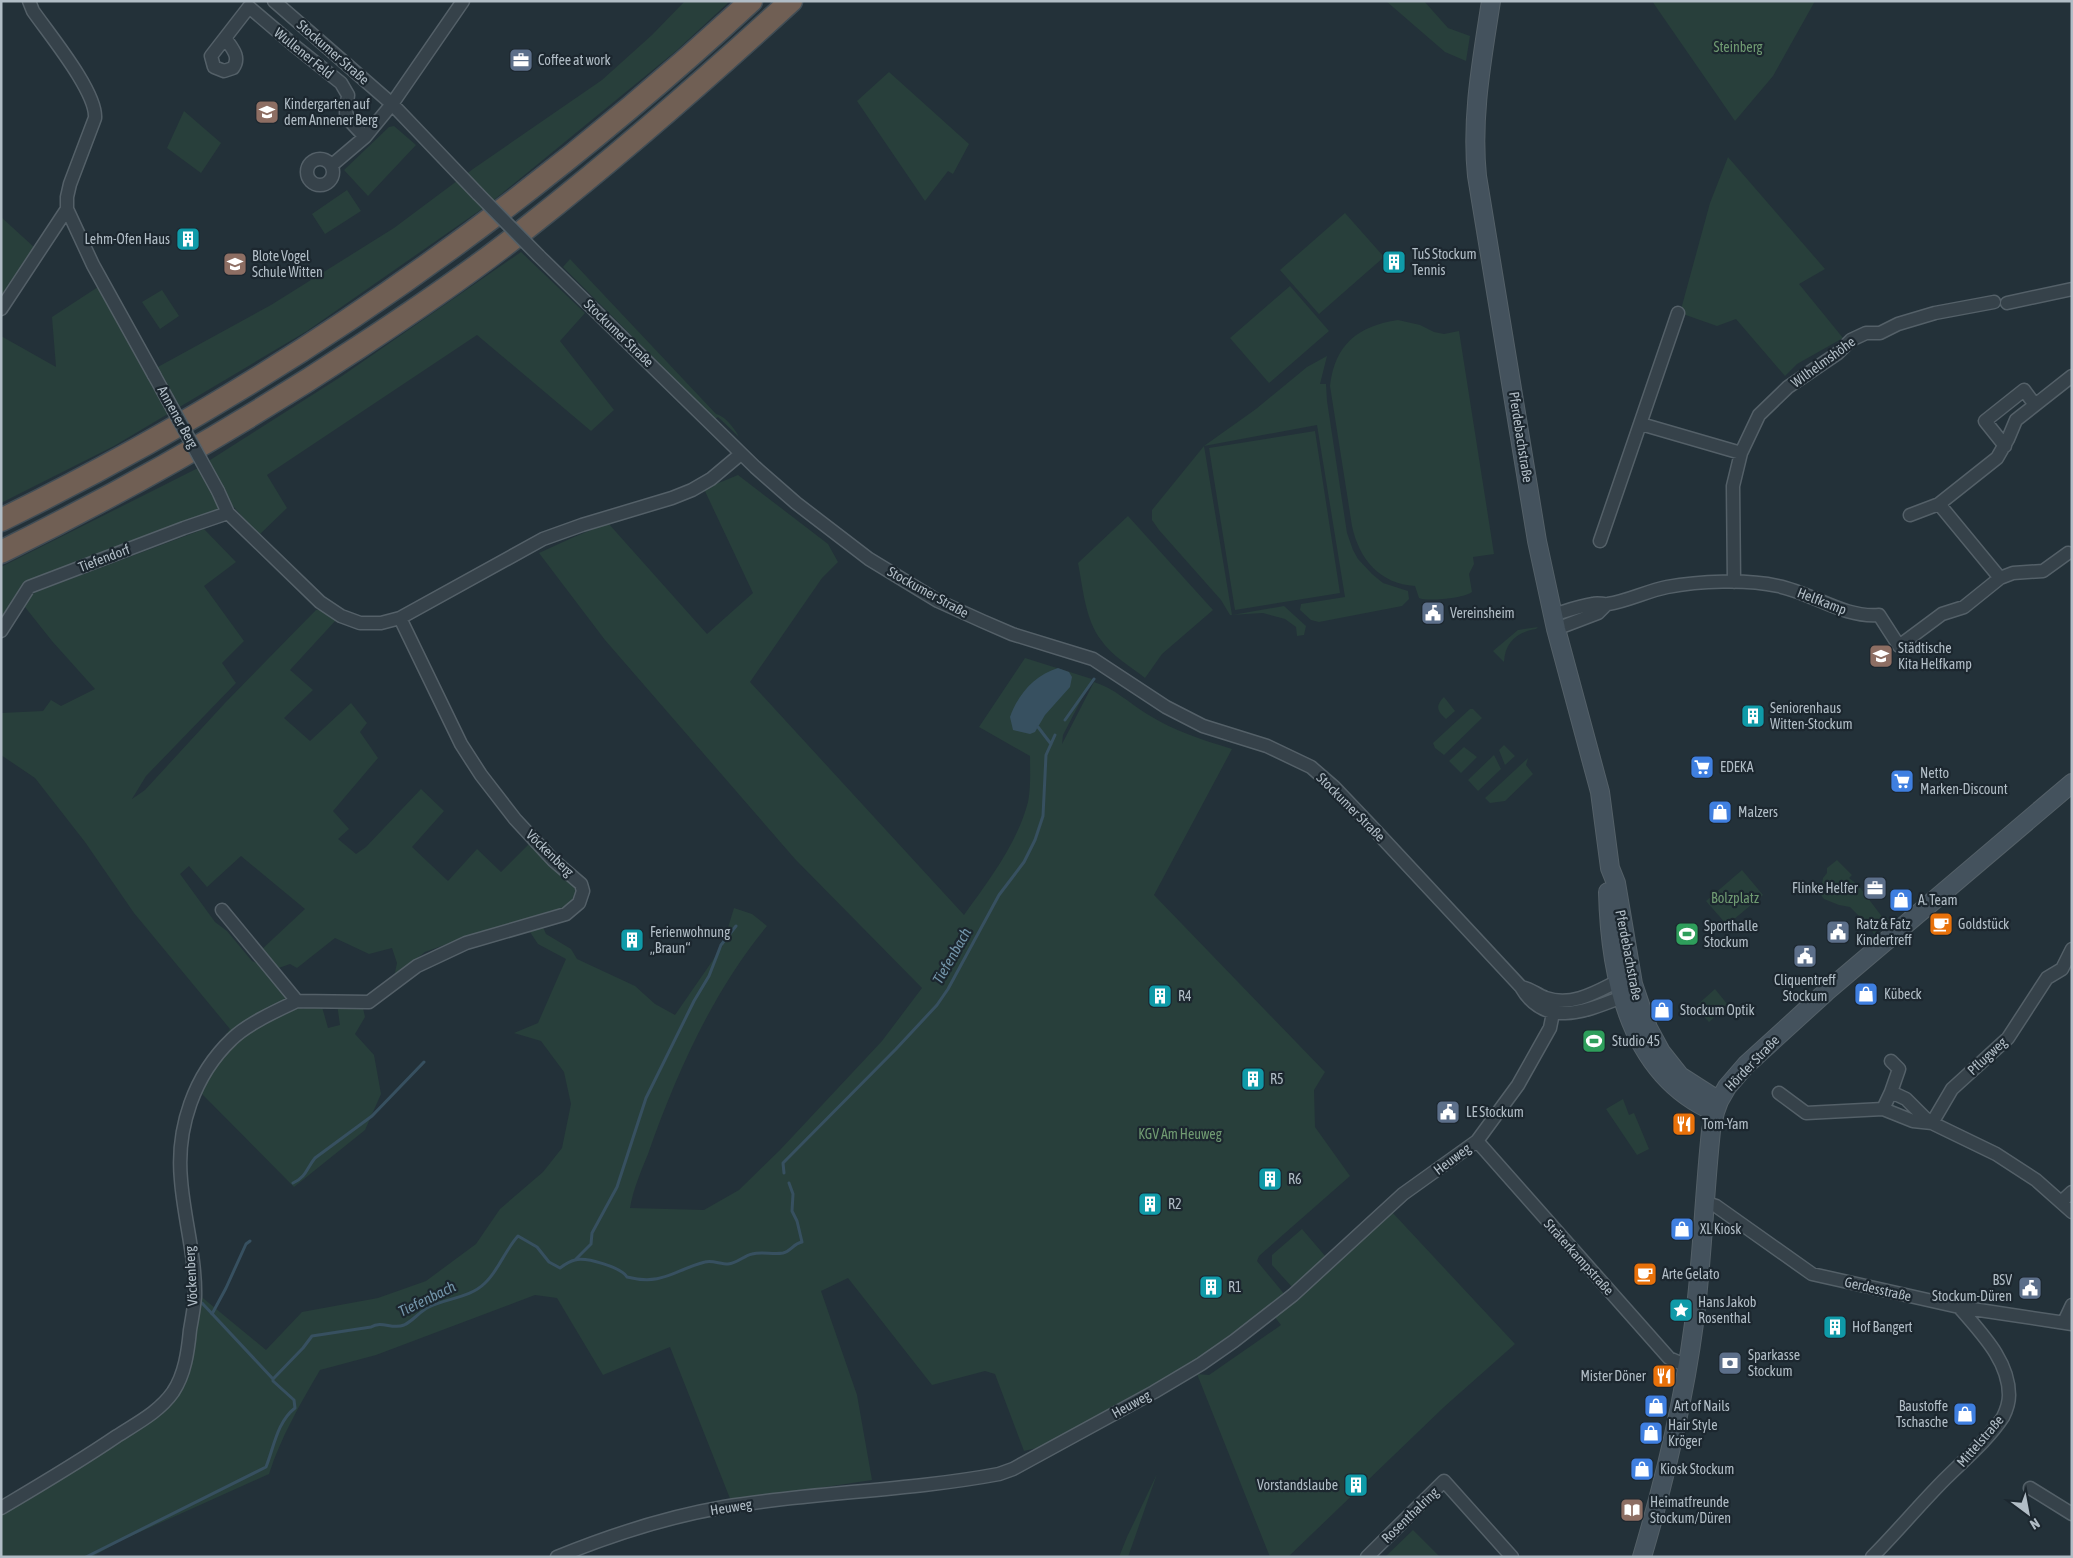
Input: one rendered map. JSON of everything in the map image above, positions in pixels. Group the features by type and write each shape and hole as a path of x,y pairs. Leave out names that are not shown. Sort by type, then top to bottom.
{"highway":[{"path":"1,520 113,463 187,421 247,385 385,296 508,206 684,63 751,1"},
{"path":"1,552 127,488 200,447 264,409 404,317 529,227 710,76 790,1"}],"main road":[{"name":"Pferdebachstraße","path":"1491,1 1476,99 1474,150 1477,176 1537,541 1554,622 1600,792 1610,868 1616,883 1624,988 1639,1042 1655,1066 1677,1089 1699,1105 1717,1106"},
{"name":"Hörder Straße","path":"1642,1557 1670,1453 1687,1366 1697,1299 1708,1163 1717,1106 1727,1087 1746,1066 1826,992 2072,783"}],"street":[{"path":"1,309 67,209 70,184 95,118 95,110 82,82 33,11 29,1"},
{"name":"Stockumer Straße","path":"274,1 392,104 539,256 740,453 775,486 833,532 869,559 938,601 1012,634 1093,659 1166,707 1203,726 1267,746 1311,767 1334,787 1367,821 1521,987 1536,1006 1553,1013"},
{"path":"332,166 365,137 392,104 463,1"},
{"name":"Wullener Feld","path":"225,38 249,8 341,83 348,95 346,113 349,120 365,137"},
{"name":"Annener Berg","path":"67,209 93,265 218,491 228,513 320,602 341,616 360,623 381,623 400,618"},
{"name":"Wilhelmshöhe","path":"1734,582 1734,510 1732,495 1742,453 1759,415 1788,387 1838,353 1851,340 1866,333 1880,334 1898,324 1935,313 2001,303 2072,289"},
{"path":"1600,541 1678,313"},
{"path":"1910,515 1939,504 1997,458 2016,420 2072,376"},
{"path":"2004,446 1985,420 2024,390 2036,405"},
{"path":"2004,406 2016,420"},
{"path":"1641,424 1742,453"},
{"path":"400,618 543,539 692,490 711,479 740,453"},
{"path":"1939,504 2000,578"},
{"name":"Tiefendorf","path":"1,631 29,588 228,513"},
{"name":"Helfkamp","path":"1554,622 1595,603 1607,604 1668,587 1734,582 1777,585 1816,597 1845,612 1870,616 1879,615 1899,646 1942,614 1964,607 2000,578 2013,573 2043,572 2068,553"},
{"name":"Vöckenberg","path":"1,1508 152,1414 165,1403 174,1390 183,1369 195,1297 194,1271 180,1179 182,1138 191,1098 209,1066 232,1038 272,1012 297,1001 369,1002 418,966 458,947 566,914 579,904 583,891 582,884 553,860 515,819 481,775 461,744 400,618"},
{"path":"222,910 297,1001"},
{"name":"Pflugweg","path":"1932,1123 1952,1089 2008,1038 2047,978 2067,971 2072,949"},
{"name":"Stockumer Straße","path":"1521,987 1528,988 1548,999 1561,1001 1584,998 1624,988"},
{"path":"1548,999 1553,1013 1581,1011 1624,988"},
{"name":"Heuweg","path":"557,1557 648,1524 723,1507 785,1498 983,1477 1013,1469 1154,1392 1214,1355 1293,1295 1403,1194 1477,1140 1518,1086 1550,1028 1553,1013"},
{"path":"1883,1109 1899,1069 1892,1061"},
{"path":"1891,1092 1906,1099 1932,1123 1996,1154 2036,1180 2072,1212"},
{"path":"1779,1093 1806,1113 1883,1109 1913,1121 1932,1123"},
{"name":"Sträterkampstraße","path":"1477,1140 1669,1358 1687,1366"},
{"path":"2061,1202 2072,1192"},
{"name":"Gerdesstraße","path":"1706,1203 1716,1206 1812,1274 1959,1307 2068,1323"},
{"path":"2068,1323 2072,1305"},
{"name":"Mittelstraße","path":"1872,1557 1982,1441 2001,1419 2007,1407 2008,1384 2003,1368 1995,1352 1959,1307"},
{"name":"Rosenthalring","path":"1367,1557 1444,1481 1512,1557"},
{"path":"2030,1488 2072,1514"}],"green space":[{"path":"685,1 730,1 676,51 489,204 307,331 114,446 1,503 1,336 56,367 52,317 101,285 156,368 271,305 394,228 473,169 602,80 652,35"},
{"path":"1386,1 1424,1 1448,28 1470,36 1466,61 1445,52"},
{"name":"Steinberg","path":"1652,1 1815,1 1773,76 1735,121"},
{"path":"889,72 969,144 953,174 948,171 925,201 857,101"},
{"path":"184,111 221,143 201,173 167,148"},
{"path":"394,126 416,145 368,196 344,170 389,127"},
{"path":"1728,157 1825,269 1799,284 1843,338 1797,364 1785,376 1736,319 1717,326 1680,313 1710,203"},
{"path":"347,190 361,211 325,234 312,214"},
{"path":"1345,213 1384,257 1319,314 1280,270"},
{"path":"1,217 35,248 1,301"},
{"path":"521,252 585,313 560,341 614,410 591,431 477,335 267,475 287,508 259,535 232,505 24,588 1,630 1,567 196,469 342,376"},
{"path":"570,259 716,414 723,417 729,423 739,437 718,417 715,419 563,267"},
{"path":"1290,286 1329,331 1269,383 1230,338"},
{"path":"162,290 179,316 160,329 142,302"},
{"path":"1398,320 1420,325 1434,332 1444,334 1459,331 1494,554 1473,557 1474,564 1469,574 1472,592 1454,598 1419,598 1415,586 1391,580 1382,575 1366,559 1355,538 1352,526 1330,386 1333,371 1343,348 1360,332"},
{"path":"1327,356 1320,384 1326,384 1347,533 1358,559 1372,574 1383,583 1408,591 1409,599 1402,606 1319,622 1311,620 1300,610 1301,604 1345,597 1317,425 1204,446 1256,409 1307,367"},
{"path":"1315,431 1340,593 1235,610 1209,448"},
{"path":"1204,446 1232,615 1230,615 1221,600 1152,520 1152,510"},
{"name":"KGV Am Heuweg","path":"738,475 828,544 838,562 822,578 750,682 964,915 1010,847 1028,802 1030,756 979,727 1025,658 1092,679 1063,735 1062,744 1094,682 1115,692 1147,714 1178,730 1232,749 1154,895 1325,1072 1314,1090 1315,1127 1350,1176 1259,1256 1257,1261 1285,1295 1190,1364 1041,1447 1024,1451 995,1374 985,1371 932,1385 848,1278 821,1291 857,1395 872,1480 731,1501 670,1347 603,1375 557,1298 535,1295 376,1355 320,1370 285,1434 269,1474 120,1541 92,1557 1,1557 1,1502 149,1412 159,1417 181,1389 198,1294 266,1350 302,1312 378,1298 426,1281 476,1244 500,1209 543,1172 562,1148 571,1104 564,1072 541,1041 514,1033 538,1023 566,959 538,944 528,929 542,925 546,934 571,949 577,959 635,986 655,1004 675,1015 722,947 734,908 752,914 767,926 730,978 698,1034 659,1124 637,1181 630,1208 704,1210 739,1190 780,1150 882,1041 922,988 795,859 605,640 539,553 608,523 707,634 753,593 704,489"},
{"path":"1128,516 1213,610 1162,654 1145,678 1110,651 1096,632 1085,603 1078,563"},
{"path":"204,529 236,562 204,586 244,641 222,663 236,683 146,776 132,799 145,790 225,703 316,610 323,610 336,620 290,670 313,690 284,718 310,741 351,703 367,723 360,732 378,758 333,811 349,829 338,839 356,854 366,847 421,789 444,811 412,847 448,881 477,849 501,872 530,843 574,885 575,892 574,899 568,907 480,932 425,952 394,977 397,963 392,948 369,954 335,938 297,968 290,964 276,969 260,951 305,909 241,856 207,887 189,866 180,874 215,922 227,931 252,961 264,966 291,1001 303,1009 313,1005 322,1007 328,1028 340,1025 337,1004 362,1004 365,1017 355,1034 374,1055 381,1094 365,1130 294,1187 201,1093 206,1060 230,1029 134,913 85,842 35,778 1,755 1,713 43,711 51,700 61,706 95,689 52,641 21,602 36,592"},
{"path":"1284,606 1306,626 1304,635 1297,636 1296,627 1285,619 1263,613 1233,615"},
{"path":"1538,627 1513,639 1507,649 1504,662 1493,651 1518,630"},
{"path":"1444,697 1455,711 1446,719 1438,708 1439,703"},
{"path":"1470,709 1473,709 1482,718 1444,755 1435,748 1433,743"},
{"path":"1504,745 1515,756 1505,765 1499,750"},
{"path":"1464,747 1477,757 1461,773 1449,761"},
{"path":"1494,755 1501,769 1478,791 1468,780"},
{"path":"1528,758 1526,765 1533,774 1505,801 1490,803 1485,798"},
{"path":"1837,860 1852,875 1849,878 1858,885 1883,918 1890,919 1874,934 1870,928 1873,925 1871,922 1867,924 1850,907 1824,899 1820,894 1827,868"},
{"name":"Bolzplatz","path":"1742,870 1763,895 1727,925 1706,901"},
{"path":"1715,989 1728,1005 1709,1022 1695,1007"},
{"path":"1623,1099 1629,1115 1634,1113 1649,1149 1637,1155 1606,1109"},
{"path":"1391,1211 1515,1344 1444,1407 1288,1557 1270,1557 1197,1374 1209,1375 1281,1325 1274,1316"},
{"path":"1302,1229 1326,1257 1292,1287 1272,1265 1272,1255"},
{"path":"1157,1474 1128,1557 1119,1557 1127,1537"},
{"path":"1413,1530 1439,1556 1385,1557"}],"water":[{"path":"1058,668 1069,672 1072,677 1070,687 1045,715 1035,732 1030,734 1013,730 1010,717 1028,686 1042,675"}],"waterway":[{"name":"Tiefenbach","path":"1065,720 1094,679"},
{"path":"1038,727 1051,744"},
{"name":"Tiefenbach","path":"784,1173 783,1163 896,1049 937,1005 948,989 999,895 1024,862 1035,840 1043,816 1046,755 1055,735"},
{"path":"575,1260 591,1244 592,1233 617,1187 646,1098 694,1001 709,976 721,945 736,926"},
{"path":"293,1183 304,1175 315,1158 372,1116 424,1062"},
{"name":"Tiefenbach","path":"86,1557 266,1467 280,1428 284,1420 295,1408 294,1400 273,1379 312,1336 371,1327 379,1324 404,1325 429,1307 472,1292 490,1278 518,1236 537,1247 549,1262 560,1268 567,1263 580,1259 611,1266 627,1277 650,1280 668,1276 705,1262 728,1264 756,1253 783,1253 802,1242 797,1221 792,1211 793,1194 789,1183"},
{"path":"212,1314 246,1244 250,1241"},
{"path":"202,1303 273,1379"}],"place":[{"name":"Coffee at work","path":"521,60"},
{"name":"Kindergarten auf dem Annener Berg","path":"267,112"},
{"name":"Lehm-Ofen Haus","path":"188,239"},
{"name":"TuS Stockum Tennis","path":"1394,262"},
{"name":"Blote Vogel Schule Witten","path":"235,264"},
{"name":"Vereinsheim","path":"1433,613"},
{"name":"Städtische Kita Helfkamp","path":"1881,656"},
{"name":"Seniorenhaus Witten-Stockum","path":"1753,716"},
{"name":"EDEKA","path":"1702,767"},
{"name":"Netto Marken-Discount","path":"1902,781"},
{"name":"Malzers","path":"1720,812"},
{"name":"Flinke Helfer","path":"1875,888"},
{"name":"A. Team","path":"1901,900"},
{"name":"Goldstück","path":"1941,924"},
{"name":"Ratz & Fatz Kindertreff","path":"1838,932"},
{"name":"Sporthalle Stockum","path":"1687,934"},
{"name":"Ferienwohnung „Braun“","path":"632,940"},
{"name":"Cliquentreff Stockum","path":"1805,956"},
{"name":"Kübeck","path":"1866,994"},
{"name":"R4","path":"1160,996"},
{"name":"Stockum Optik","path":"1662,1010"},
{"name":"Studio 45","path":"1594,1041"},
{"name":"R5","path":"1253,1079"},
{"name":"LE Stockum","path":"1448,1112"},
{"name":"Tom-Yam","path":"1684,1124"},
{"name":"R6","path":"1270,1179"},
{"name":"R2","path":"1150,1204"},
{"name":"XL Kiosk","path":"1682,1229"},
{"name":"Arte Gelato","path":"1645,1274"},
{"name":"R1","path":"1211,1287"},
{"name":"BSV Stockum-Düren","path":"2030,1288"},
{"name":"Hans Jakob Rosenthal","path":"1681,1310"},
{"name":"Hof Bangert","path":"1835,1327"},
{"name":"Sparkasse Stockum","path":"1730,1363"},
{"name":"Mister Döner","path":"1664,1376"},
{"name":"Art of Nails","path":"1656,1406"},
{"name":"Baustoffe Tschasche","path":"1965,1414"},
{"name":"Hair Style Kröger","path":"1651,1433"},
{"name":"Kiosk Stockum","path":"1642,1469"},
{"name":"Vorstandslaube","path":"1356,1485"},
{"name":"Heimatfreunde Stockum/Düren","path":"1632,1510"}]}
